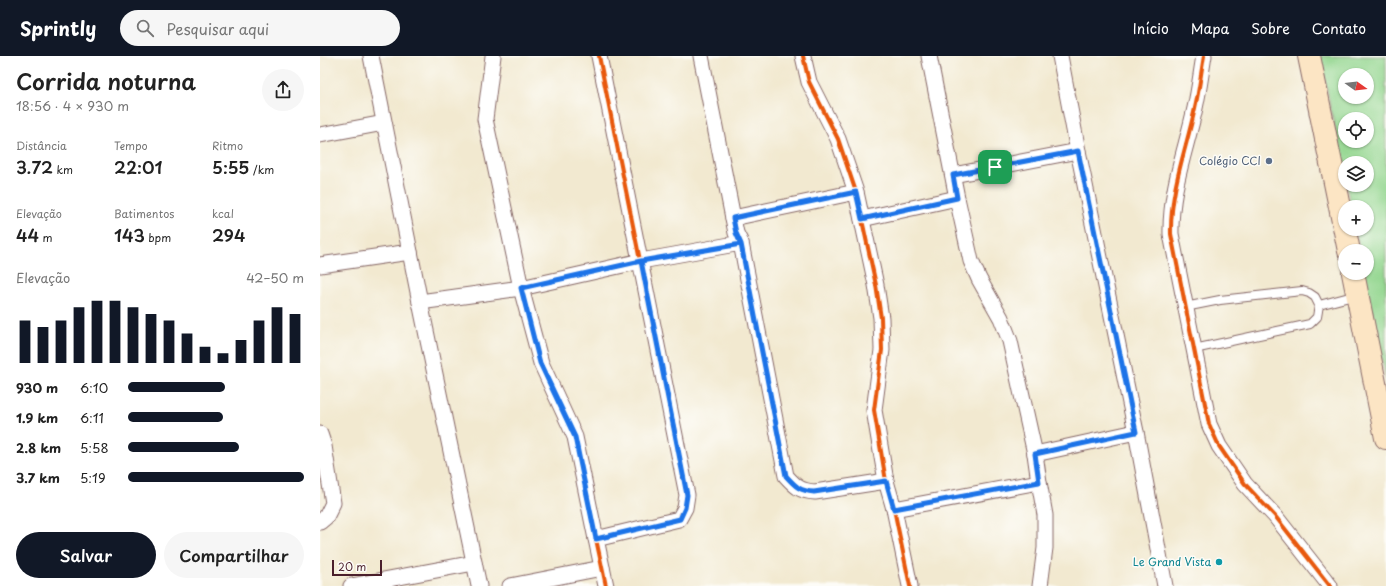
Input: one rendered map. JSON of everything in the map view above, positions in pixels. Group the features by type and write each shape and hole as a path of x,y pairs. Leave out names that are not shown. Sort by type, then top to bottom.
{"main road":[{"path":"1309,56 1348,244"},
{"path":"1355,280 1386,438"}],"street":[{"path":"371,56 479,586"},
{"path":"493,56 485,119 521,288 540,363 575,437 606,586"},
{"path":"596,539 680,519 685,508 687,495 599,56"},
{"path":"701,56 736,233 741,244 786,476 796,486 805,491 814,492 886,481"},
{"path":"803,56 809,82 838,139 856,192 876,285 881,318 882,350 874,410 886,481 894,509 910,586"},
{"path":"929,56 957,198 972,261 979,279 1001,318 1010,341 1035,454 1045,516 1045,548 1040,586"},
{"path":"1060,56 1136,432 1165,586"},
{"path":"1204,56 1196,107 1180,161 1170,217 1171,234 1209,424 1219,446 1246,484 1275,516 1330,586"},
{"path":"320,135 384,123"},
{"path":"953,175 1078,151"},
{"path":"733,218 856,192"},
{"path":"862,219 957,198"},
{"path":"420,302 521,288 641,261 741,244"},
{"path":"320,265 410,252"},
{"path":"1035,454 1136,432"},
{"path":"320,434 324,446 333,503 326,517 320,522"},
{"path":"894,509 1039,482"},
{"path":"351,586 474,563"},
{"path":"510,586 602,568"}],"lane":[{"path":"1185,307 1220,300 1302,291 1315,297 1319,305 1317,317 1310,324 1194,349"},
{"path":"1319,305 1358,295"}],"green space":[{"path":"1320,56 1386,56 1386,380 1365,280 1374,280 1374,244 1358,244 1357,236 1374,236 1374,200 1349,200 1348,192 1374,192 1374,156 1340,156 1339,148 1374,148 1374,112 1338,112 1338,144"}],"cycle path":[{"path":"599,56 687,495 685,508 679,519 596,539 606,586"},
{"path":"803,56 809,82 838,139 856,192 876,285 881,318 882,350 874,410 886,481 894,509 910,586"},
{"path":"1204,56 1196,102 1179,170 1173,202 1171,234 1209,424 1219,446 1245,484 1275,516 1330,586"}],"place":[{"name":"Colégio CCI","path":"1269,161"},
{"name":"Le Grand Vista","path":"1219,562"}],"route":[{"path":"995,167 953,175 957,198 862,219 856,192 733,218 736,233 741,244 641,261 521,288 540,363 575,437 596,539 680,519 685,508 687,495 641,261 691,252 741,244 786,476 796,486 805,491 814,492 886,481 894,509 1039,482 1035,454 1136,432 1078,151 995,167"}]}
